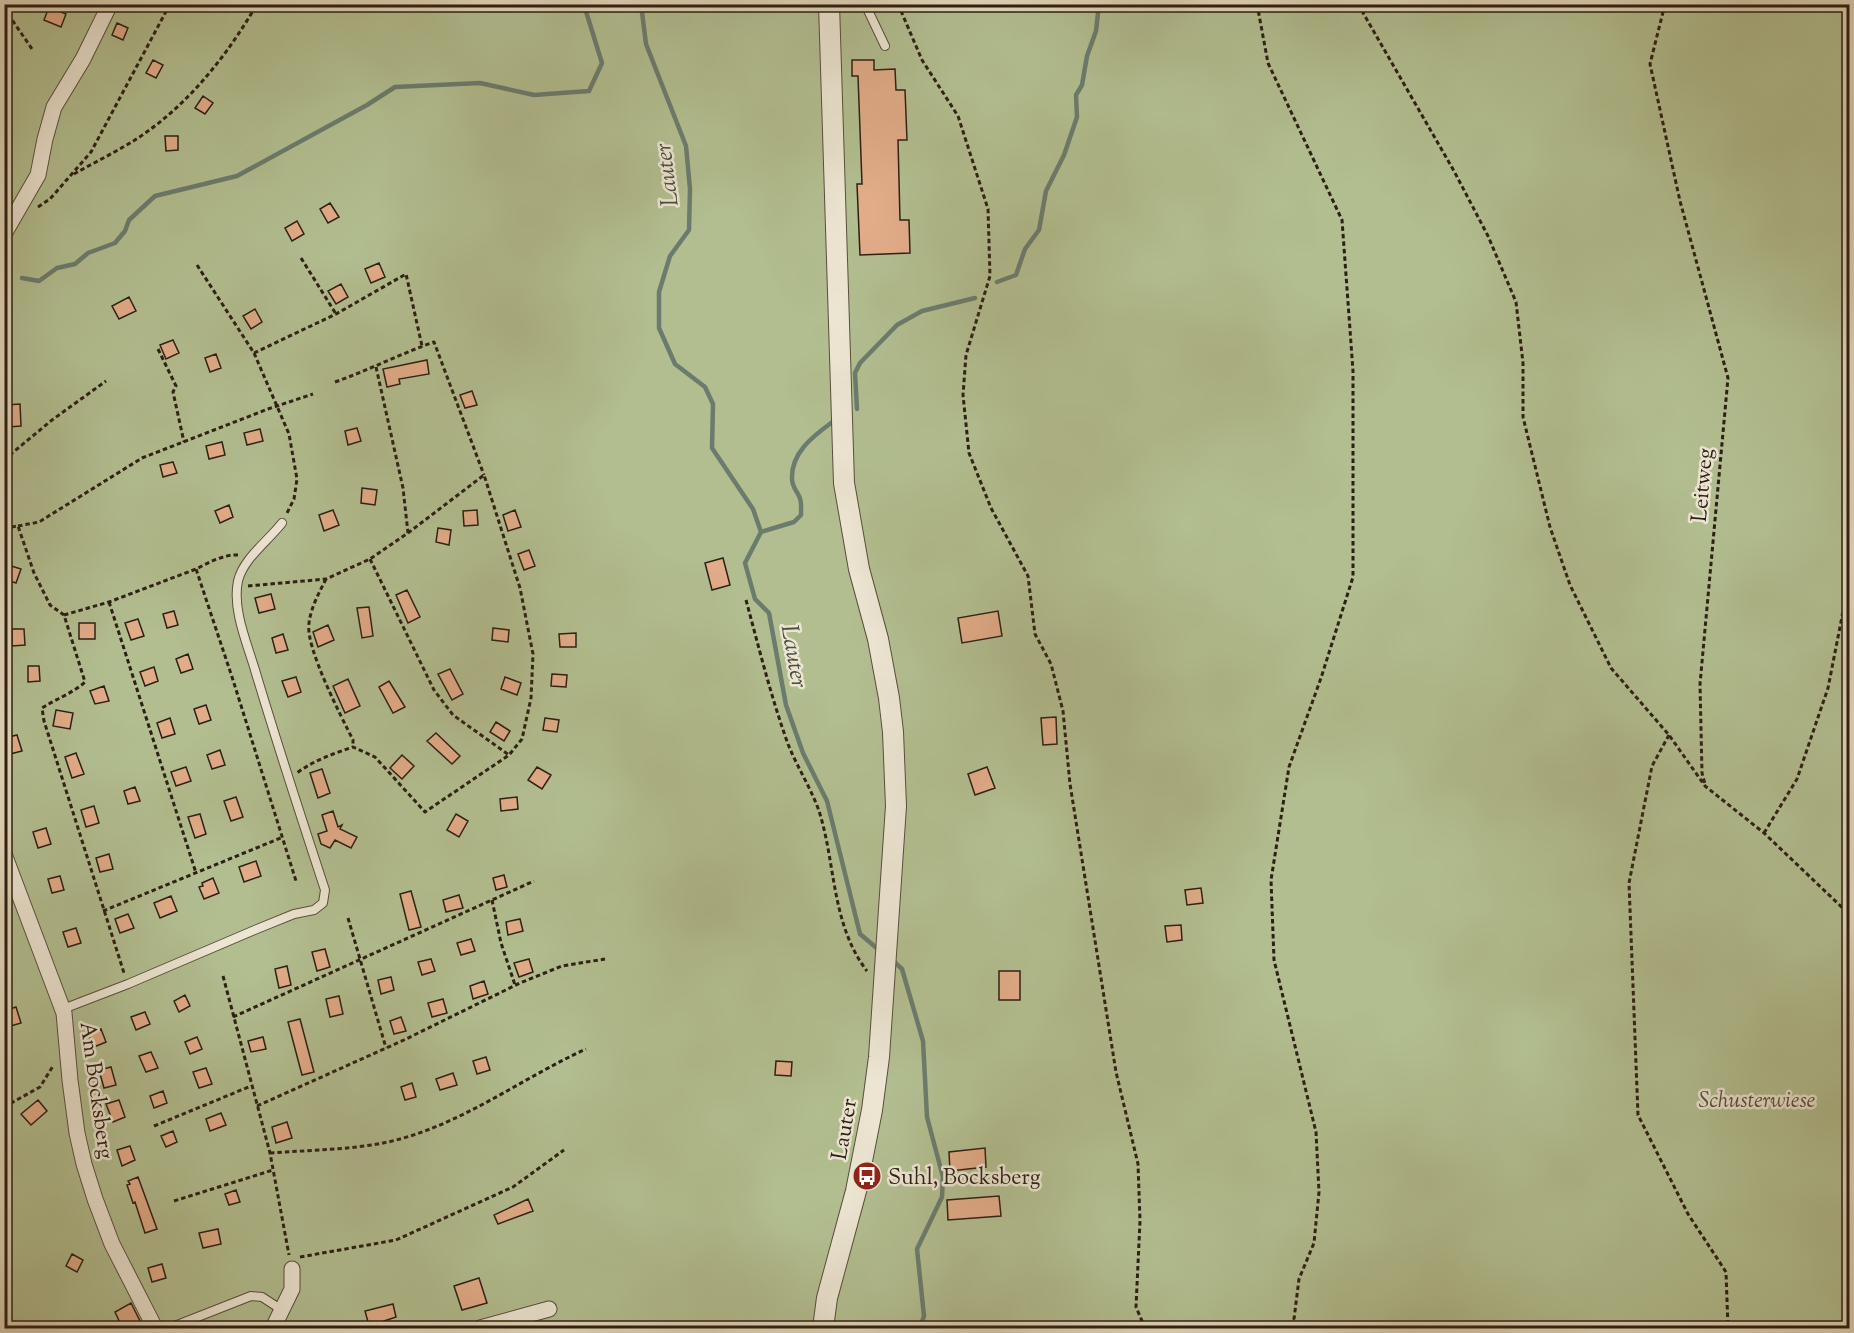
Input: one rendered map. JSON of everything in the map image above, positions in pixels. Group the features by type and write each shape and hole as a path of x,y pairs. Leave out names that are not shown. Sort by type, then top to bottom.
{"street":[{"path":"8,229 38,176 54,107 83,59 110,4"},
{"name":"Lauter","path":"823,1329 827,1298 856,1191 872,1110 879,1057 896,806 889,698 878,639 859,568 844,483 829,4"},
{"name":"Am Bocksberg","path":"4,854 63,1009 70,1080 84,1164 112,1244 155,1329"},
{"path":"273,1329 292,1289 291,1264"},
{"path":"480,1329 549,1309"}],"lane":[{"path":"865,4 885,46"},
{"path":"63,1009 294,914 314,910 323,903 325,890 288,779 240,619 236,594 238,578 245,565 282,523"},
{"path":"172,1327 250,1296 262,1298 282,1310"}],"path":[{"path":"8,229 50,199 91,152 170,4"},
{"path":"70,177 139,138 202,83 244,28 257,4"},
{"path":"898,4 922,60 958,116 988,209 990,276 966,355 963,395 969,453 991,508 1028,576 1035,634 1052,664 1063,711 1070,784 1114,1061 1138,1164 1140,1221 1136,1307 1145,1329"},
{"path":"1257,4 1268,63 1342,220 1353,372 1353,577 1321,678 1289,766 1271,880 1274,960 1316,1132 1319,1192 1314,1243 1299,1279 1294,1319 1303,1329"},
{"path":"1358,4 1459,180 1488,236 1516,302 1524,363 1523,417 1550,527 1570,585 1611,668 1669,735 1706,786 1764,833 1850,915"},
{"name":"Leitweg","path":"1665,4 1650,64 1680,201 1728,378 1700,684 1702,773 1706,786"},
{"path":"4,8 32,50"},
{"path":"301,258 336,314"},
{"path":"197,265 254,353 289,434 297,479 294,499 282,523"},
{"path":"254,353 336,314 406,274 422,346"},
{"path":"288,779 307,765 353,747 375,757 425,812 510,755 522,739 531,698 533,654 520,588 484,475 434,342 335,382"},
{"path":"158,349 176,386 172,392 184,442"},
{"path":"376,367 403,488 408,533"},
{"path":"106,381 52,420 5,459 5,528 39,522 142,458 312,394"},
{"path":"237,587 326,579 370,559 484,475"},
{"path":"18,526 34,573 50,605 64,615 85,682 77,689 42,708 44,721 103,911 128,984"},
{"path":"64,615 109,602 214,560 233,555 252,558"},
{"path":"370,559 434,690 453,715 510,755"},
{"path":"196,569 296,881"},
{"path":"1764,833 1797,779 1828,688 1850,576"},
{"path":"326,579 315,601 308,624 311,643 333,700 353,740 353,747"},
{"path":"746,600 772,695 789,746 818,808 835,895 847,934 865,968 884,982"},
{"path":"109,602 196,873"},
{"path":"1669,735 1652,766 1629,883 1638,1115 1688,1214 1726,1272 1728,1329"},
{"path":"103,911 283,837"},
{"path":"233,1017 534,881"},
{"path":"492,900 501,943 515,985"},
{"path":"348,918 386,1048"},
{"path":"257,1106 386,1048 515,985 562,966 605,959"},
{"path":"223,976 270,1153 291,1264 396,1240 513,1187 564,1150"},
{"path":"270,1153 388,1142 421,1132 481,1106 555,1063 586,1048"},
{"path":"4,1107 40,1087 57,1059"},
{"path":"154,1126 251,1086"},
{"path":"174,1201 273,1170"}],"green space":[{"name":"Schusterwiese","path":"4,5 1849,5 1849,1328 5,1328"}],"building":[{"path":"49,7 66,14 61,27 44,20"},
{"path":"117,23 128,28 123,40 112,35"},
{"path":"153,60 163,65 156,78 146,73"},
{"path":"852,60 874,60 874,70 895,69 896,90 905,90 907,140 898,140 900,220 909,220 910,253 860,255 857,184 862,184 858,76 852,76"},
{"path":"203,96 213,103 205,114 195,108"},
{"path":"165,136 178,136 178,150 166,151"},
{"path":"330,203 339,217 328,223 320,209"},
{"path":"297,221 304,234 292,241 285,228"},
{"path":"379,263 385,277 371,283 365,269"},
{"path":"341,284 348,297 336,304 328,291"},
{"path":"129,297 136,311 119,319 112,306"},
{"path":"255,309 262,322 251,329 243,316"},
{"path":"173,340 179,353 166,359 160,345"},
{"path":"216,354 221,368 210,372 205,358"},
{"path":"427,360 429,374 399,379 400,384 387,387 383,369"},
{"path":"472,391 477,405 465,408 460,395"},
{"path":"20,404 21,426 8,427 6,405"},
{"path":"357,428 361,441 348,445 345,431"},
{"path":"260,429 263,441 247,445 244,433"},
{"path":"222,442 225,455 209,459 206,446"},
{"path":"173,462 177,473 163,477 160,465"},
{"path":"362,488 377,490 375,505 361,503"},
{"path":"229,505 233,517 220,523 215,511"},
{"path":"333,510 339,525 324,531 319,515"},
{"path":"477,510 478,525 464,526 463,511"},
{"path":"515,510 521,527 508,531 503,515"},
{"path":"438,528 451,530 449,545 436,542"},
{"path":"529,550 535,566 524,570 518,554"},
{"path":"723,558 730,585 712,590 705,563"},
{"path":"8,565 21,569 16,583 4,579"},
{"path":"407,590 420,617 408,623 396,595"},
{"path":"271,594 275,609 259,613 255,598"},
{"path":"369,607 373,636 362,638 357,608"},
{"path":"174,611 178,625 167,628 163,614"},
{"path":"998,611 1002,636 962,643 958,618"},
{"path":"138,619 144,636 131,640 125,623"},
{"path":"79,623 95,623 95,639 79,639"},
{"path":"328,625 334,640 318,647 313,632"},
{"path":"493,628 509,630 508,642 492,640"},
{"path":"12,629 24,629 25,645 12,646"},
{"path":"576,633 576,647 560,647 559,634"},
{"path":"283,634 288,650 276,653 272,638"},
{"path":"188,654 193,669 181,673 176,659"},
{"path":"28,666 39,666 40,681 28,682"},
{"path":"154,667 158,681 145,686 140,672"},
{"path":"450,669 463,694 452,700 438,674"},
{"path":"552,674 567,675 566,687 551,686"},
{"path":"296,677 301,692 288,697 282,681"},
{"path":"505,677 521,683 517,695 501,689"},
{"path":"348,679 360,706 345,713 333,686"},
{"path":"389,681 405,707 393,713 379,687"},
{"path":"104,686 109,701 95,704 90,691"},
{"path":"206,705 211,720 199,724 194,709"},
{"path":"56,710 73,713 70,729 53,726"},
{"path":"1056,717 1057,744 1043,745 1041,718"},
{"path":"170,718 175,734 162,738 157,723"},
{"path":"545,718 559,720 557,732 543,730"},
{"path":"496,722 510,731 504,741 490,732"},
{"path":"436,733 460,756 452,764 427,741"},
{"path":"17,735 22,751 10,754 5,738"},
{"path":"220,750 225,765 212,769 207,755"},
{"path":"76,753 84,774 72,778 65,757"},
{"path":"402,755 414,766 402,779 390,768"},
{"path":"186,767 191,781 176,786 171,772"},
{"path":"537,767 551,775 542,789 528,780"},
{"path":"987,767 995,788 975,795 968,774"},
{"path":"322,769 330,793 318,798 310,773"},
{"path":"135,787 140,801 128,804 124,791"},
{"path":"236,797 243,817 231,821 224,801"},
{"path":"517,797 518,809 501,811 500,799"},
{"path":"94,806 99,823 86,827 81,810"},
{"path":"333,811 338,827 342,825 340,829 357,837 351,848 335,840 330,848 321,844 318,834 327,831 322,815"},
{"path":"200,814 206,834 195,838 188,817"},
{"path":"456,814 468,821 459,837 447,830"},
{"path":"46,828 51,844 38,848 33,832"},
{"path":"109,854 113,869 100,872 96,858"},
{"path":"256,861 261,876 244,882 239,867"},
{"path":"504,875 507,887 496,890 493,878"},
{"path":"60,876 64,890 52,893 48,879"},
{"path":"213,878 219,893 204,899 199,887"},
{"path":"1201,888 1203,903 1187,905 1185,890"},
{"path":"411,891 421,927 409,930 400,894"},
{"path":"459,895 463,908 446,912 443,900"},
{"path":"171,896 177,911 160,918 154,903"},
{"path":"128,914 134,928 120,933 115,919"},
{"path":"520,919 523,931 508,935 506,922"},
{"path":"1181,925 1182,940 1167,942 1165,926"},
{"path":"76,928 81,943 68,947 63,932"},
{"path":"471,939 475,951 461,955 457,943"},
{"path":"325,949 330,967 317,971 312,952"},
{"path":"431,959 435,971 422,975 418,962"},
{"path":"529,959 533,972 519,977 514,963"},
{"path":"287,966 291,985 279,988 275,969"},
{"path":"999,971 1020,971 1020,1000 999,1000"},
{"path":"391,977 394,990 381,994 378,980"},
{"path":"484,981 488,994 473,999 470,986"},
{"path":"185,995 190,1006 179,1012 174,1001"},
{"path":"339,996 343,1014 330,1017 326,999"},
{"path":"443,999 447,1013 432,1017 428,1003"},
{"path":"16,1007 21,1023 4,1028 4,1011"},
{"path":"145,1012 150,1024 136,1030 131,1017"},
{"path":"401,1017 406,1031 394,1034 390,1021"},
{"path":"300,1019 314,1072 302,1075 288,1022"},
{"path":"101,1029 106,1042 94,1047 88,1034"},
{"path":"197,1037 202,1049 190,1054 185,1042"},
{"path":"263,1037 266,1049 251,1052 248,1041"},
{"path":"151,1052 158,1068 146,1072 139,1056"},
{"path":"486,1057 490,1070 477,1074 473,1061"},
{"path":"776,1061 792,1062 791,1076 775,1075"},
{"path":"111,1067 116,1085 104,1088 99,1070"},
{"path":"206,1068 212,1084 199,1088 193,1072"},
{"path":"453,1073 457,1085 440,1090 436,1079"},
{"path":"412,1083 416,1097 405,1100 401,1087"},
{"path":"163,1091 167,1103 154,1108 150,1096"},
{"path":"38,1100 47,1111 31,1125 21,1114"},
{"path":"119,1100 125,1117 113,1122 106,1104"},
{"path":"221,1113 226,1125 210,1131 206,1119"},
{"path":"287,1122 292,1138 276,1143 272,1127"},
{"path":"173,1131 177,1142 166,1147 161,1136"},
{"path":"130,1146 135,1160 122,1166 117,1150"},
{"path":"985,1148 986,1167 950,1171 949,1152"},
{"path":"138,1177 157,1229 145,1233 127,1185 130,1184 128,1181"},
{"path":"236,1190 240,1202 229,1205 225,1194"},
{"path":"999,1196 1001,1216 948,1220 947,1200"},
{"path":"528,1199 533,1211 498,1224 494,1215"},
{"path":"218,1229 221,1244 203,1248 199,1233"},
{"path":"72,1254 83,1260 77,1272 66,1266"},
{"path":"162,1264 166,1278 152,1282 148,1268"},
{"path":"479,1278 487,1303 462,1310 454,1286"},
{"path":"131,1303 144,1329 123,1329 115,1312"},
{"path":"393,1304 396,1317 384,1321 386,1329 370,1329 365,1311"}],"waterway":[{"path":"22,278 39,281 57,268 75,264 88,253 115,243 125,231 129,220 155,196 237,176 367,105 395,87 480,83 534,95 589,91 602,63 584,5 589,4"},
{"name":"Lauter","path":"641,4 646,44 686,146 690,189 689,230 670,256 659,292 659,328 675,364 705,387 713,404 712,448 753,509 761,532 745,563 755,599 769,613 786,705 803,753 827,801 860,934 879,950"},
{"path":"997,282 1016,275 1025,249 1039,230 1046,191 1064,155 1077,117 1076,95 1082,85 1087,56 1096,31 1099,4"},
{"path":"857,409 855,373 860,363 897,325 922,311 975,298"},
{"path":"761,532 794,522 801,515 801,500 792,481 795,461 804,446 831,423"},
{"name":"Lauter","path":"891,959 902,969 923,1041 927,1117 943,1177 942,1197 917,1249 924,1316 920,1328"}],"place":[{"name":"Suhl, Bocksberg","path":"867,1176"}]}
